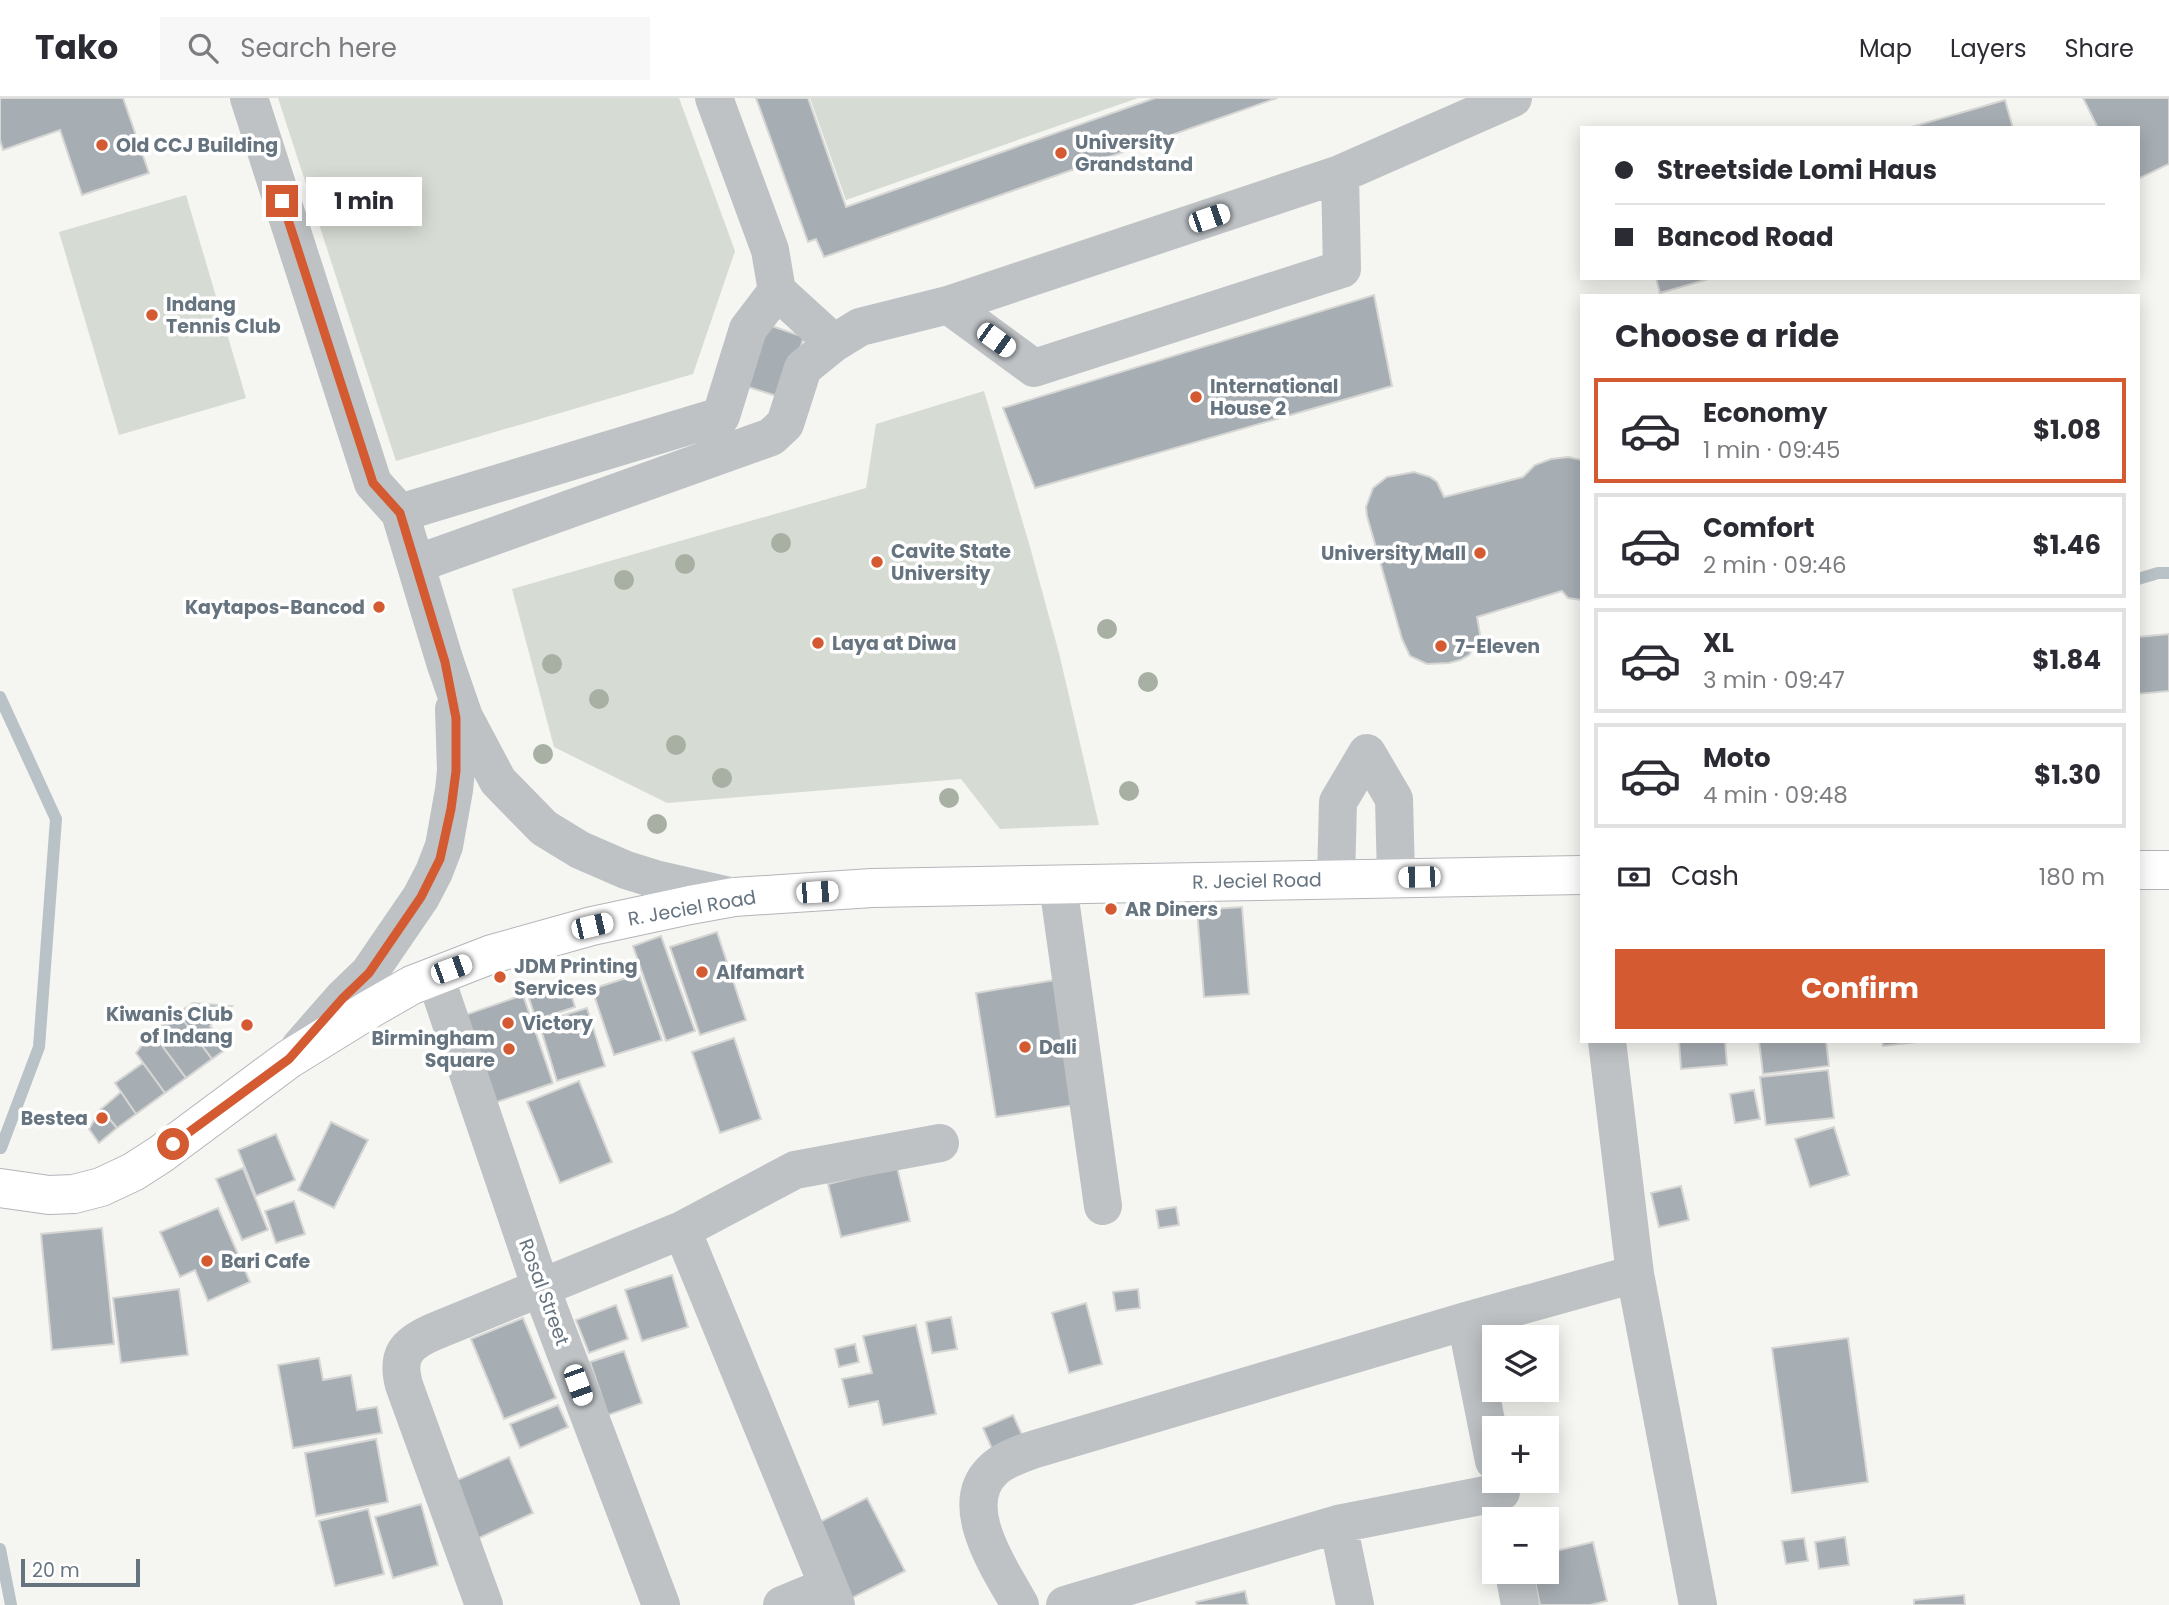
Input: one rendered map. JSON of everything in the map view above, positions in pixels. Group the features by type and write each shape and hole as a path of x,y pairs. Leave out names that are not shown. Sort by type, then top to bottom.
{"main road":[{"path":"2140,870 2169,870"},
{"name":"R. Jeciel Road","path":"0,1188 33,1194 62,1195 87,1192 115,1181 160,1154 289,1059 412,985 492,954 592,926 734,897 872,888 1580,875"}],"street":[{"path":"249,98 373,483 400,513 464,716 498,781 544,828 580,850 655,879 734,897"},
{"path":"714,98 770,250 777,291 834,343"},
{"path":"416,564 771,437 785,424 803,368 834,343 860,327 948,305 1340,174 1513,98"},
{"path":"948,305 1034,368 1342,269 1340,174"},
{"path":"400,513 721,416 748,329 777,291"},
{"path":"289,1059 369,973 421,897 440,859 456,771 456,718 445,662"},
{"path":"1336,879 1338,802 1367,753 1394,799 1396,877"},
{"path":"1059,884 1103,1206"},
{"name":"Rosal Street","path":"435,976 541,1288 662,1605"},
{"path":"1607,1043 1635,1274 1698,1605"},
{"path":"484,1605 404,1385 401,1362 407,1348 422,1337 682,1230 795,1170 940,1143"},
{"path":"682,1230 832,1595 782,1605"},
{"path":"1020,1605 989,1547 978,1514 979,1493 991,1472 1000,1464 1032,1450 1466,1321 1635,1274"},
{"path":"1466,1321 1485,1416"},
{"path":"1065,1605 1338,1524 1482,1492"},
{"path":"1338,1524 1355,1605"},
{"path":"1516,1584 1520,1605"}],"shaded area":[{"path":"278,98 679,98 735,251 693,374 396,461"},
{"path":"810,98 1138,98 846,200"},
{"name":"Indang Tennis Club","path":"186,195 246,398 119,435 59,232"},
{"path":"984,391 1059,653 1099,825 1000,829 961,779 667,803 554,747 512,589 866,488 876,424"}],"building":[{"name":"Old CCJ Building","path":"0,98 123,98 149,173 82,195 60,130 3,150 0,140"},
{"name":"University Grandstand","path":"756,98 808,98 846,207 1155,98 1277,98 824,257 816,239 808,242"},
{"path":"2083,98 2169,98 2169,164 2140,178 2140,126 2097,126"},
{"path":"2005,100 2012,126 1915,126"},
{"path":"1657,280 1705,280 1660,293"},
{"name":"International House 2","path":"1374,295 1392,386 1035,488 1003,408"},
{"path":"763,323 804,337 783,398 742,385"},
{"name":"University Mall","path":"1568,457 1580,460 1580,600 1568,598 1562,591 1477,617 1480,634 1478,641 1469,655 1460,660 1427,664 1410,656 1402,639 1367,516 1366,507 1373,488 1387,477 1414,472 1437,482 1444,497 1523,477 1535,465"},
{"path":"2169,634 2169,691 2140,694 2140,637"},
{"path":"1242,907 1249,994 1204,997 1197,910"},
{"path":"717,932 746,1020 700,1035 670,947"},
{"path":"661,936 695,1031 666,1041 633,946"},
{"path":"639,974 662,1040 614,1055 592,989"},
{"path":"1055,980 1075,1105 996,1117 976,993"},
{"path":"568,983 575,1007 536,1020 528,995"},
{"name":"Birmingham Square","path":"523,995 553,1083 494,1103 465,1015"},
{"path":"193,1003 232,1006 210,1026 229,1047 212,1059 178,1013"},
{"path":"587,1008 605,1066 557,1081 539,1023"},
{"path":"178,1013 212,1059 186,1078 152,1032"},
{"path":"152,1032 186,1078 165,1093 136,1053"},
{"path":"734,1038 761,1119 720,1133 692,1052"},
{"path":"1679,1043 1725,1043 1727,1065 1681,1069"},
{"path":"1759,1043 1826,1043 1829,1066 1763,1074"},
{"path":"1882,1043 1909,1043 1883,1046"},
{"path":"143,1063 165,1093 136,1114 115,1083"},
{"path":"1828,1070 1834,1118 1766,1125 1760,1077"},
{"path":"579,1081 612,1162 560,1183 527,1102"},
{"path":"1754,1090 1760,1119 1735,1123 1730,1094"},
{"path":"121,1092 136,1114 117,1128 101,1109"},
{"name":"Bestea","path":"101,1109 117,1128 99,1143 89,1129"},
{"path":"331,1122 368,1140 334,1208 298,1190"},
{"path":"1834,1127 1849,1175 1810,1187 1795,1139"},
{"path":"276,1134 295,1180 256,1196 238,1150"},
{"path":"897,1167 910,1221 841,1237 828,1184"},
{"path":"243,1168 268,1230 242,1240 216,1179"},
{"path":"1681,1186 1689,1220 1659,1227 1651,1193"},
{"path":"294,1201 305,1234 276,1243 265,1211"},
{"path":"1176,1207 1179,1225 1159,1228 1156,1210"},
{"name":"Bari Cafe","path":"218,1208 250,1282 208,1301 195,1270 180,1277 160,1232"},
{"path":"102,1228 114,1344 52,1350 41,1234"},
{"path":"672,1275 688,1327 642,1341 625,1290"},
{"path":"179,1289 188,1355 121,1363 113,1298"},
{"path":"1138,1289 1140,1308 1116,1311 1113,1292"},
{"path":"1086,1303 1102,1364 1069,1373 1052,1313"},
{"path":"616,1305 628,1339 589,1353 576,1320"},
{"path":"951,1317 957,1349 932,1353 926,1322"},
{"path":"523,1318 556,1398 504,1419 471,1339"},
{"path":"916,1325 936,1414 883,1425 878,1401 849,1407 842,1379 872,1373 863,1336"},
{"path":"1848,1338 1868,1482 1792,1493 1772,1348"},
{"path":"855,1344 859,1362 839,1367 835,1349"},
{"path":"624,1351 642,1403 608,1415 590,1362"},
{"path":"319,1358 323,1380 351,1375 357,1410 377,1407 382,1433 293,1448 278,1365"},
{"path":"558,1405 568,1427 520,1448 510,1424"},
{"path":"1013,1415 1023,1437 993,1451 983,1428"},
{"path":"376,1439 388,1502 316,1516 305,1453"},
{"path":"509,1457 533,1513 464,1545 448,1484"},
{"path":"867,1498 905,1571 842,1603 804,1530"},
{"path":"421,1504 438,1565 393,1578 375,1517"},
{"path":"368,1509 384,1574 335,1586 319,1521"},
{"path":"1845,1537 1849,1565 1819,1569 1815,1542"},
{"path":"1804,1538 1808,1561 1786,1564 1782,1541"},
{"path":"1593,1542 1607,1601 1590,1605 1540,1605 1536,1584 1559,1584 1559,1550"},
{"path":"1245,1591 1248,1605 1197,1605 1196,1602"},
{"path":"1964,1595 1965,1605 1914,1605 1914,1600"}],"waterway":[{"path":"2140,578 2169,573"},
{"path":"0,697 56,819 39,1047 1,1148"},
{"path":"0,1549 11,1605"}],"place":[{"name":"Old CCJ Building","path":"102,145"},
{"name":"University Grandstand","path":"1061,153"},
{"name":"Indang Tennis Club","path":"152,315"},
{"name":"International House 2","path":"1196,397"},
{"name":"University Mall","path":"1480,553"},
{"name":"Cavite State University","path":"877,562"},
{"name":"Kaytapos-Bancod","path":"379,607"},
{"name":"Laya at Diwa","path":"818,643"},
{"name":"7-Eleven","path":"1441,646"},
{"name":"AR Diners","path":"1111,909"},
{"name":"Alfamart","path":"702,972"},
{"name":"JDM Printing Services","path":"500,977"},
{"name":"Victory","path":"508,1023"},
{"name":"Kiwanis Club of Indang","path":"247,1025"},
{"name":"Dali","path":"1025,1047"},
{"name":"Birmingham Square","path":"509,1049"},
{"name":"Bestea","path":"102,1118"},
{"name":"Bari Cafe","path":"207,1261"}],"route":[{"path":"173,1144 289,1059 369,973 421,897 434,872 444,846 454,790 456,718 445,662 400,513 373,483 282,201"}]}
